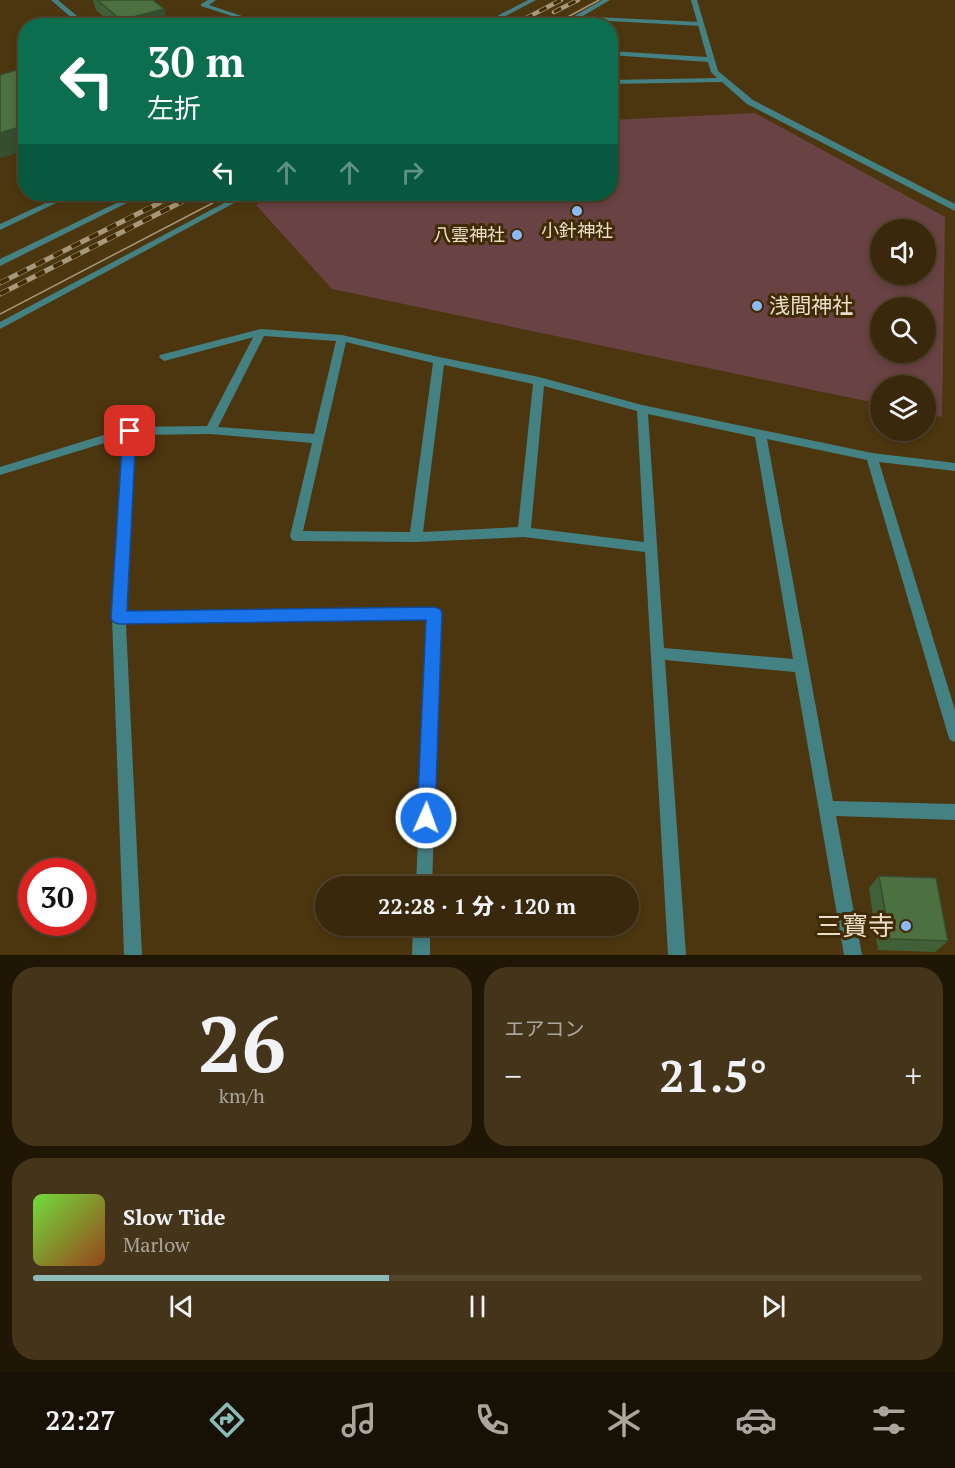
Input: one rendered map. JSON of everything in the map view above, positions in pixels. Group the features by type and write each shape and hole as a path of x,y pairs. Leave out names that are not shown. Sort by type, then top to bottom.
{"street":[{"path":"54,0 76,18"},
{"path":"213,0 203,5 243,18"},
{"path":"497,18 533,0"},
{"path":"574,18 607,0"},
{"path":"694,0 715,72 750,102 955,208"},
{"path":"618,20 701,24"},
{"path":"618,54 712,60"},
{"path":"618,82 723,80"},
{"path":"0,227 56,201"},
{"path":"0,263 127,201"},
{"path":"0,326 234,201"},
{"path":"211,430 261,332"},
{"path":"164,357 261,332 342,338 439,361 540,381 642,409 760,434 872,457 955,467"},
{"path":"342,338 296,536 416,537 525,532 651,548"},
{"path":"416,537 439,361"},
{"path":"525,532 540,381"},
{"path":"642,409 677,955"},
{"path":"0,471 130,431 211,430 319,439"},
{"path":"130,431 119,618 133,955"},
{"path":"760,434 853,955"},
{"path":"872,457 955,735"},
{"path":"119,618 434,613 424,876"},
{"path":"657,652 801,666"},
{"path":"827,808 955,812"},
{"path":"421,955 422,936"}],"shaded area":[{"path":"755,113 945,217 942,417 936,416 936,375 870,375 870,402 332,289 256,205 263,201 618,201 618,120"}],"building":[{"path":"97,0 153,0 164,9 129,18 119,18"},
{"path":"18,69 18,127 0,133 0,75"},
{"path":"879,876 936,878 948,941 890,939"}],"tram line":[{"path":"566,18 599,0"},
{"path":"0,314 217,201"}],"railway":[{"path":"526,18 561,0"},
{"path":"554,12 578,0"},
{"path":"0,283 163,201"},
{"path":"0,294 183,201"}],"place":[{"name":"小針神社","path":"577,211"},
{"name":"八雲神社","path":"517,235"},
{"name":"浅間神社","path":"757,306"},
{"name":"三寶寺","path":"906,926"}],"route":[{"path":"130,431 119,618 434,613 426,818"}]}
